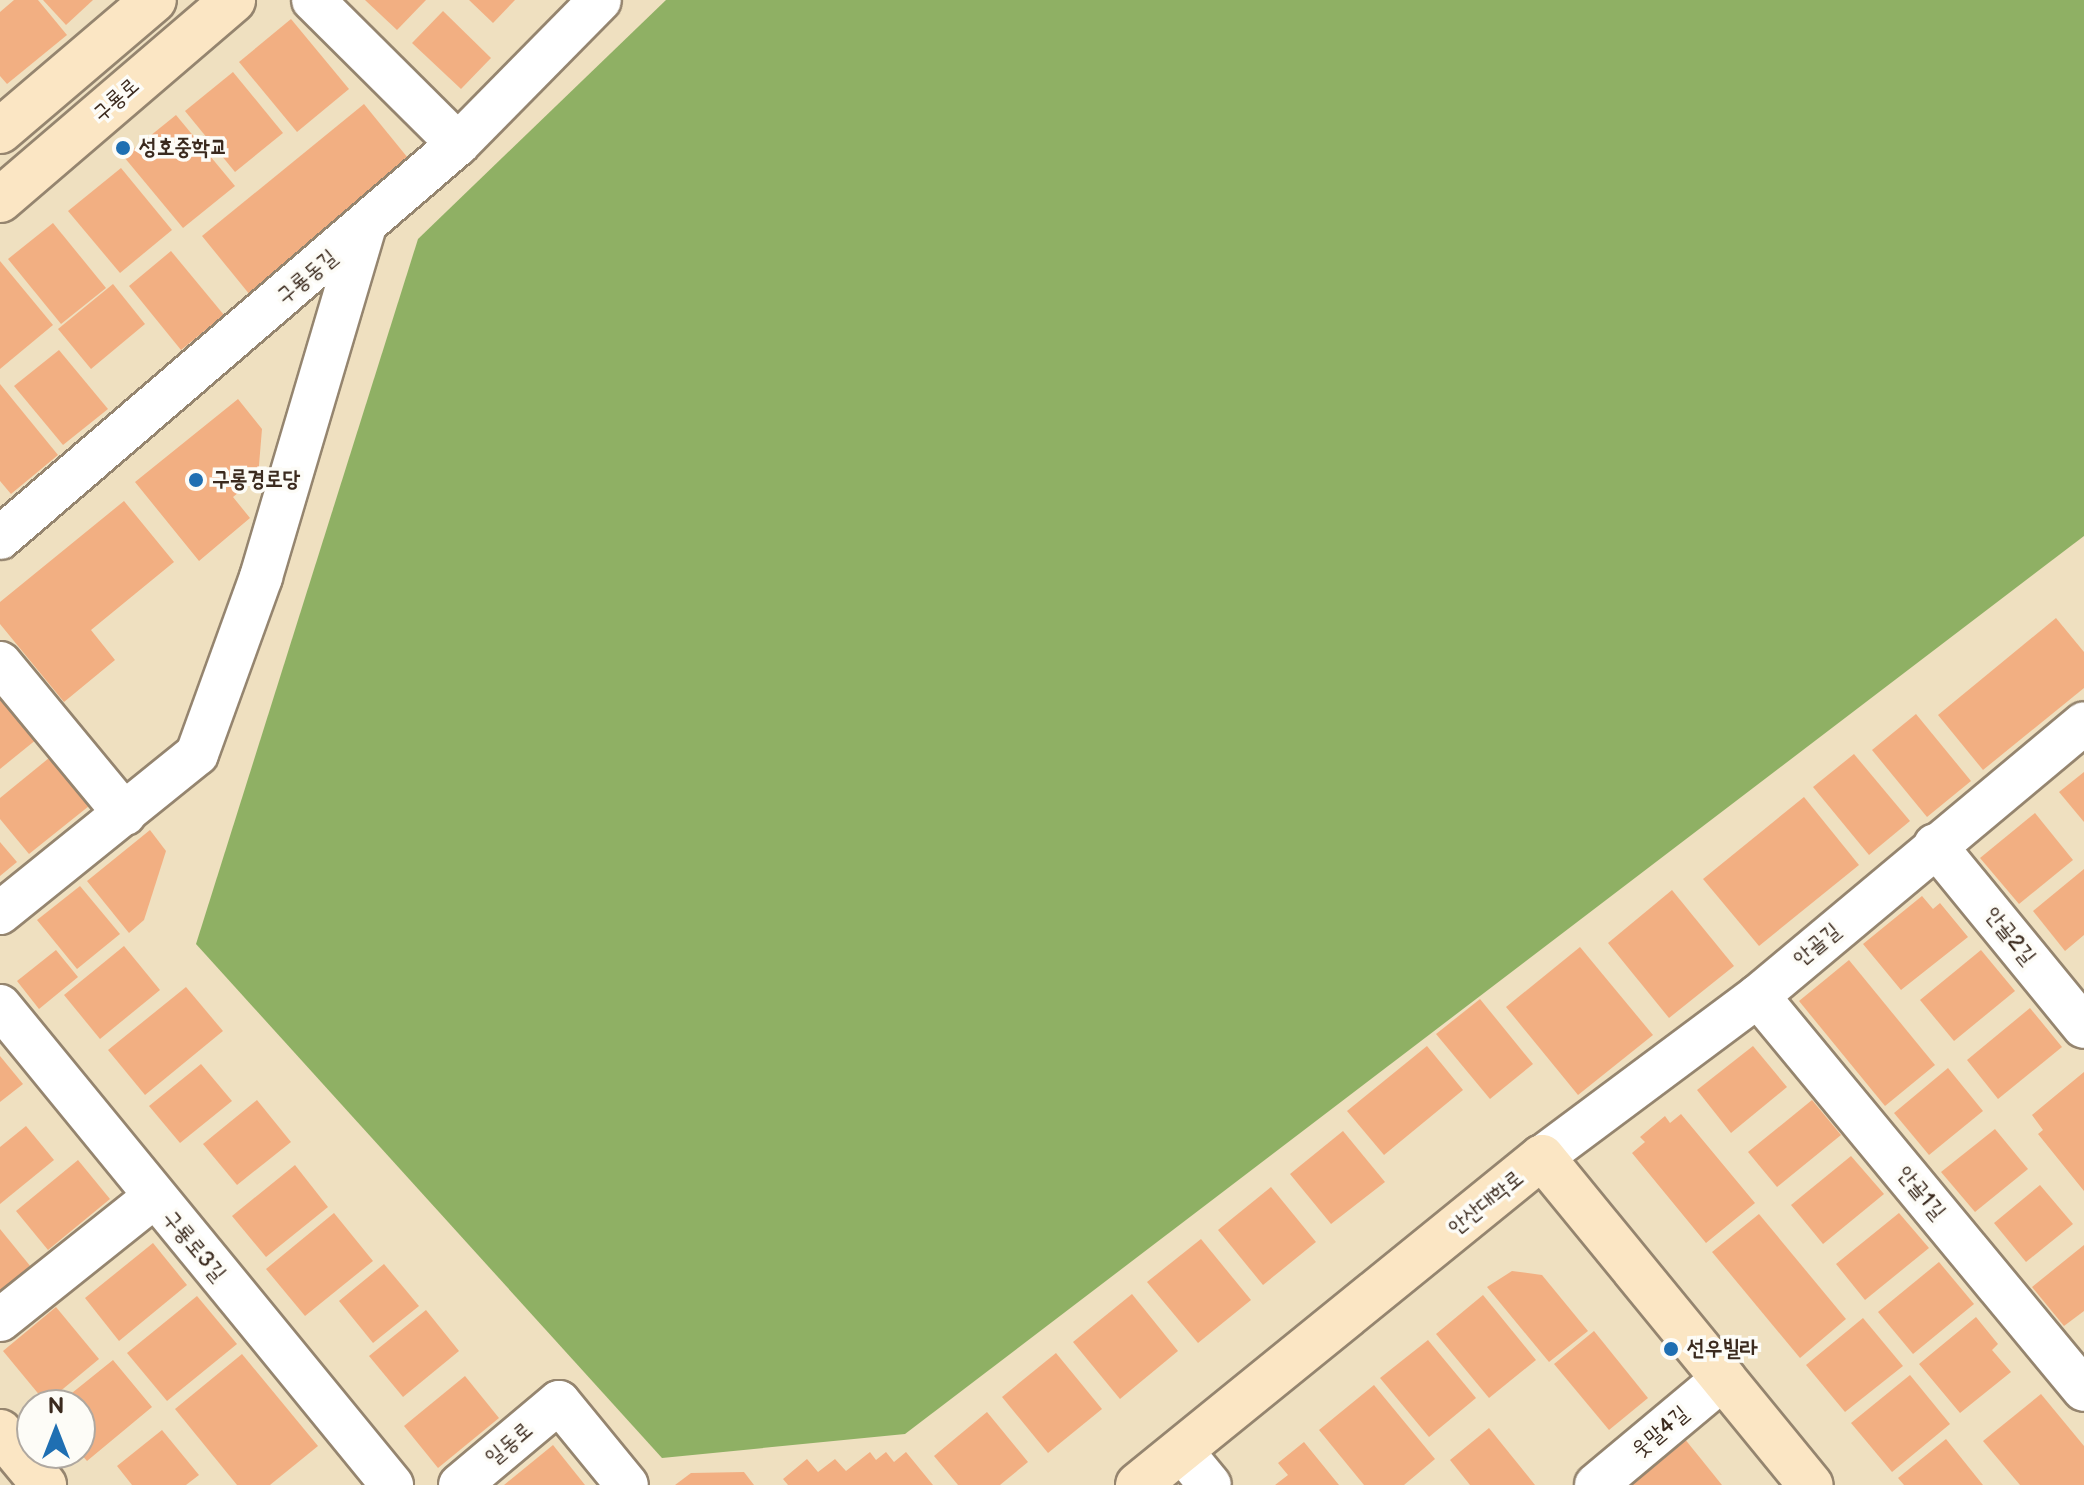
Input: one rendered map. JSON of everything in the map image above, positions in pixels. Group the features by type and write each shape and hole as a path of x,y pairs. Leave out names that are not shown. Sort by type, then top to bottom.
{"street":[{"path":"0,131 154,0"},
{"name":"구룡로","path":"0,200 233,0"},
{"path":"313,0 458,144"},
{"name":"구룡동길","path":"0,538 364,229 458,144 600,0"},
{"path":"0,913 197,754 261,577 364,229"},
{"path":"0,663 125,814"},
{"name":"안골길","path":"1542,1157 1758,996 2084,723"},
{"name":"안골2길","path":"1935,845 2084,1027"},
{"name":"안골1길","path":"1758,996 2084,1390"},
{"name":"구룡로3길","path":"0,1006 392,1485"},
{"name":"안산대학로","path":"1138,1485 1542,1157 1810,1485"},
{"path":"0,1320 154,1197"},
{"name":"웃말4길","path":"1596,1485 1724,1378"},
{"name":"일동로","path":"460,1485 559,1402 627,1485"},
{"path":"0,1432 44,1485"},
{"path":"1181,1450 1210,1485"}],"green space":[{"path":"666,0 2084,0 2084,536 905,1434 662,1458 196,944 418,239"}],"building":[{"path":"14,0 38,0 67,35 7,84 0,76 0,12"},
{"path":"43,0 93,0 66,25"},
{"path":"365,0 426,0 397,30"},
{"path":"469,0 515,0 493,23"},
{"path":"443,11 491,58 461,89 412,43"},
{"path":"291,19 349,89 297,132 239,62"},
{"path":"233,72 283,133 235,172 185,111"},
{"path":"364,104 412,163 250,295 202,236"},
{"path":"176,115 235,186 183,228 124,157"},
{"path":"121,168 172,230 120,273 68,211"},
{"path":"53,223 106,288 61,324 8,259"},
{"path":"171,251 224,315 181,350 129,286"},
{"path":"0,261 53,325 0,369"},
{"path":"113,284 145,324 91,369 58,329"},
{"path":"59,350 108,409 63,445 14,386"},
{"path":"0,384 58,455 11,494 0,481"},
{"name":"구롱경로당","path":"238,399 262,429 258,477 233,497 250,518 199,561 135,482"},
{"path":"124,501 174,562 91,630 115,660 64,702 0,624 0,602"},
{"path":"2056,618 2084,652 2084,688 1983,770 1938,715"},
{"path":"3,697 37,739 0,769 0,699"},
{"path":"1916,714 1971,781 1927,817 1872,750"},
{"path":"1854,754 1910,821 1869,855 1813,787"},
{"path":"49,758 89,806 29,854 0,819 0,798"},
{"path":"2084,772 2084,822 2059,792"},
{"path":"1804,797 1859,865 1759,946 1703,879"},
{"path":"2035,813 2073,860 2019,904 1980,858"},
{"path":"150,830 166,851 144,920 129,933 87,881"},
{"path":"0,842 17,862 0,876"},
{"path":"2084,869 2084,935 2065,951 2033,911"},
{"path":"80,886 120,934 77,969 37,920"},
{"path":"1672,890 1734,966 1669,1018 1608,943"},
{"path":"1922,896 1933,909 1940,903 1968,937 1901,990 1863,944"},
{"path":"124,946 160,990 100,1039 64,995"},
{"path":"1580,947 1653,1035 1578,1095 1506,1007"},
{"path":"56,950 78,977 39,1009 17,981"},
{"path":"1981,950 2015,991 1954,1041 1920,1000"},
{"path":"1849,960 1935,1065 1885,1106 1799,1001"},
{"path":"186,987 223,1031 145,1095 108,1050"},
{"path":"1480,999 1533,1064 1490,1099 1436,1034"},
{"path":"2030,1008 2062,1047 1998,1099 1967,1060"},
{"path":"1427,1046 1463,1090 1384,1155 1347,1111"},
{"path":"1753,1046 1787,1087 1731,1133 1697,1090"},
{"path":"0,1056 23,1084 0,1102"},
{"path":"201,1064 232,1101 180,1143 149,1106"},
{"path":"1948,1068 1983,1111 1929,1155 1894,1113"},
{"path":"2084,1072 2084,1191 2038,1134 2043,1130 2032,1115"},
{"path":"257,1100 291,1142 237,1185 203,1144"},
{"path":"1812,1100 1841,1135 1777,1187 1748,1152"},
{"path":"1681,1114 1755,1203 1706,1243 1632,1153 1645,1142 1640,1137 1665,1116 1670,1123"},
{"path":"26,1126 54,1160 0,1204 0,1147"},
{"path":"1995,1129 2028,1169 1975,1212 1941,1172"},
{"path":"1343,1131 1385,1182 1331,1224 1290,1174"},
{"path":"1851,1156 1884,1194 1823,1244 1791,1205"},
{"path":"78,1160 110,1199 48,1250 16,1211"},
{"path":"295,1165 328,1207 266,1257 232,1216"},
{"path":"2040,1185 2073,1224 2026,1262 1994,1223"},
{"path":"1271,1187 1316,1242 1263,1285 1218,1230"},
{"path":"334,1213 373,1261 305,1316 266,1269"},
{"path":"1899,1213 1929,1248 1865,1300 1836,1264"},
{"path":"1759,1214 1846,1319 1800,1358 1712,1252"},
{"path":"0,1229 31,1267 0,1292"},
{"path":"1201,1239 1251,1300 1198,1343 1147,1282"},
{"path":"153,1243 187,1285 119,1341 85,1298"},
{"path":"2084,1245 2084,1311 2064,1326 2032,1287"},
{"path":"1939,1262 1974,1304 1913,1354 1878,1312"},
{"path":"384,1264 419,1306 373,1343 339,1301"},
{"path":"1512,1271 1542,1275 1588,1331 1549,1362 1487,1287"},
{"path":"1132,1294 1178,1351 1120,1399 1073,1342"},
{"path":"1483,1295 1536,1360 1489,1398 1436,1334"},
{"path":"197,1296 237,1344 167,1401 127,1353"},
{"path":"56,1307 99,1359 63,1389 34,1389 3,1351"},
{"path":"426,1310 459,1351 403,1397 369,1356"},
{"path":"1976,1317 1998,1344 1992,1350 2011,1372 1960,1413 1919,1364"},
{"path":"1863,1318 1903,1366 1845,1412 1806,1365"},
{"path":"1594,1331 1648,1398 1609,1430 1554,1364"},
{"path":"1428,1340 1476,1398 1429,1437 1380,1378"},
{"path":"1056,1353 1102,1409 1048,1453 1002,1397"},
{"path":"242,1354 318,1446 270,1485 237,1485 175,1409"},
{"path":"113,1360 152,1407 96,1454 96,1389 77,1389"},
{"path":"1910,1375 1950,1424 1892,1472 1851,1423"},
{"path":"465,1376 499,1418 438,1468 404,1426"},
{"path":"1374,1385 1435,1459 1404,1485 1364,1485 1319,1430"},
{"path":"2041,1394 2084,1446 2084,1485 2020,1485 1983,1441"},
{"path":"987,1412 1028,1462 1000,1485 958,1485 934,1456"},
{"path":"1489,1428 1535,1485 1470,1485 1450,1460"},
{"path":"162,1430 199,1475 186,1485 132,1485 117,1466"},
{"path":"1684,1438 1722,1485 1626,1485"},
{"path":"1946,1439 1983,1485 1904,1485 1898,1478"},
{"path":"1304,1442 1339,1485 1275,1485 1288,1475 1278,1463"},
{"path":"553,1445 585,1485 504,1485"},
{"path":"870,1452 876,1460 886,1452 894,1462 906,1452 933,1485 788,1485 783,1479 807,1459 818,1472 835,1459 846,1471"},
{"path":"744,1472 754,1485 675,1485 691,1473"}],"place":[{"name":"성호중학교","path":"123,148"},
{"name":"구롱경로당","path":"196,480"},
{"name":"선우빌라","path":"1671,1349"}]}
